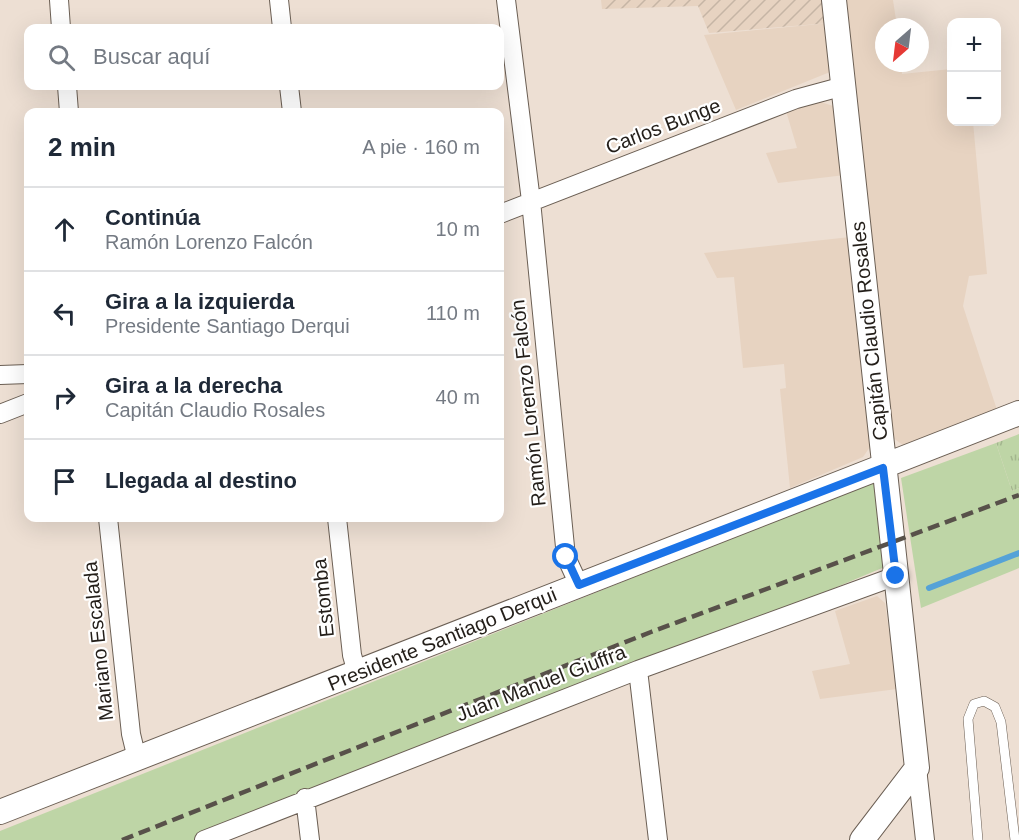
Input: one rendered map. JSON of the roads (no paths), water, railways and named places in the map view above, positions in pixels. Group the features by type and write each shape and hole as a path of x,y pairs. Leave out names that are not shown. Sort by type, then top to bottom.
{"street":[{"path":"59,0 61,24"},
{"path":"279,0 282,24"},
{"name":"Ramón Lorenzo Falcón","path":"506,0 531,201 566,557 579,585"},
{"name":"Capitán Claudio Rosales","path":"834,0 925,840"},
{"name":"Carlos Bunge","path":"504,212 796,99 844,86"},
{"path":"67,90 69,108"},
{"path":"289,90 292,108"},
{"path":"0,375 24,374"},
{"path":"0,414 24,405"},
{"name":"Presidente Santiago Derqui","path":"0,812 1019,413"},
{"name":"Mariano Escalada","path":"108,522 130,734 137,759"},
{"name":"Estomba","path":"337,522 352,655 357,673"},
{"name":"Juan Manuel Giuffra","path":"204,840 305,798 638,670 896,576"},
{"path":"638,670 658,840"},
{"path":"862,840 917,768"},
{"path":"305,798 310,840"}],"lane":[{"path":"978,840 968,719 974,704 984,701 995,706 1001,722 1016,840"}],"waterway":[{"path":"929,588 1019,553"}],"railway":[{"path":"122,840 651,632 1019,495"}]}
